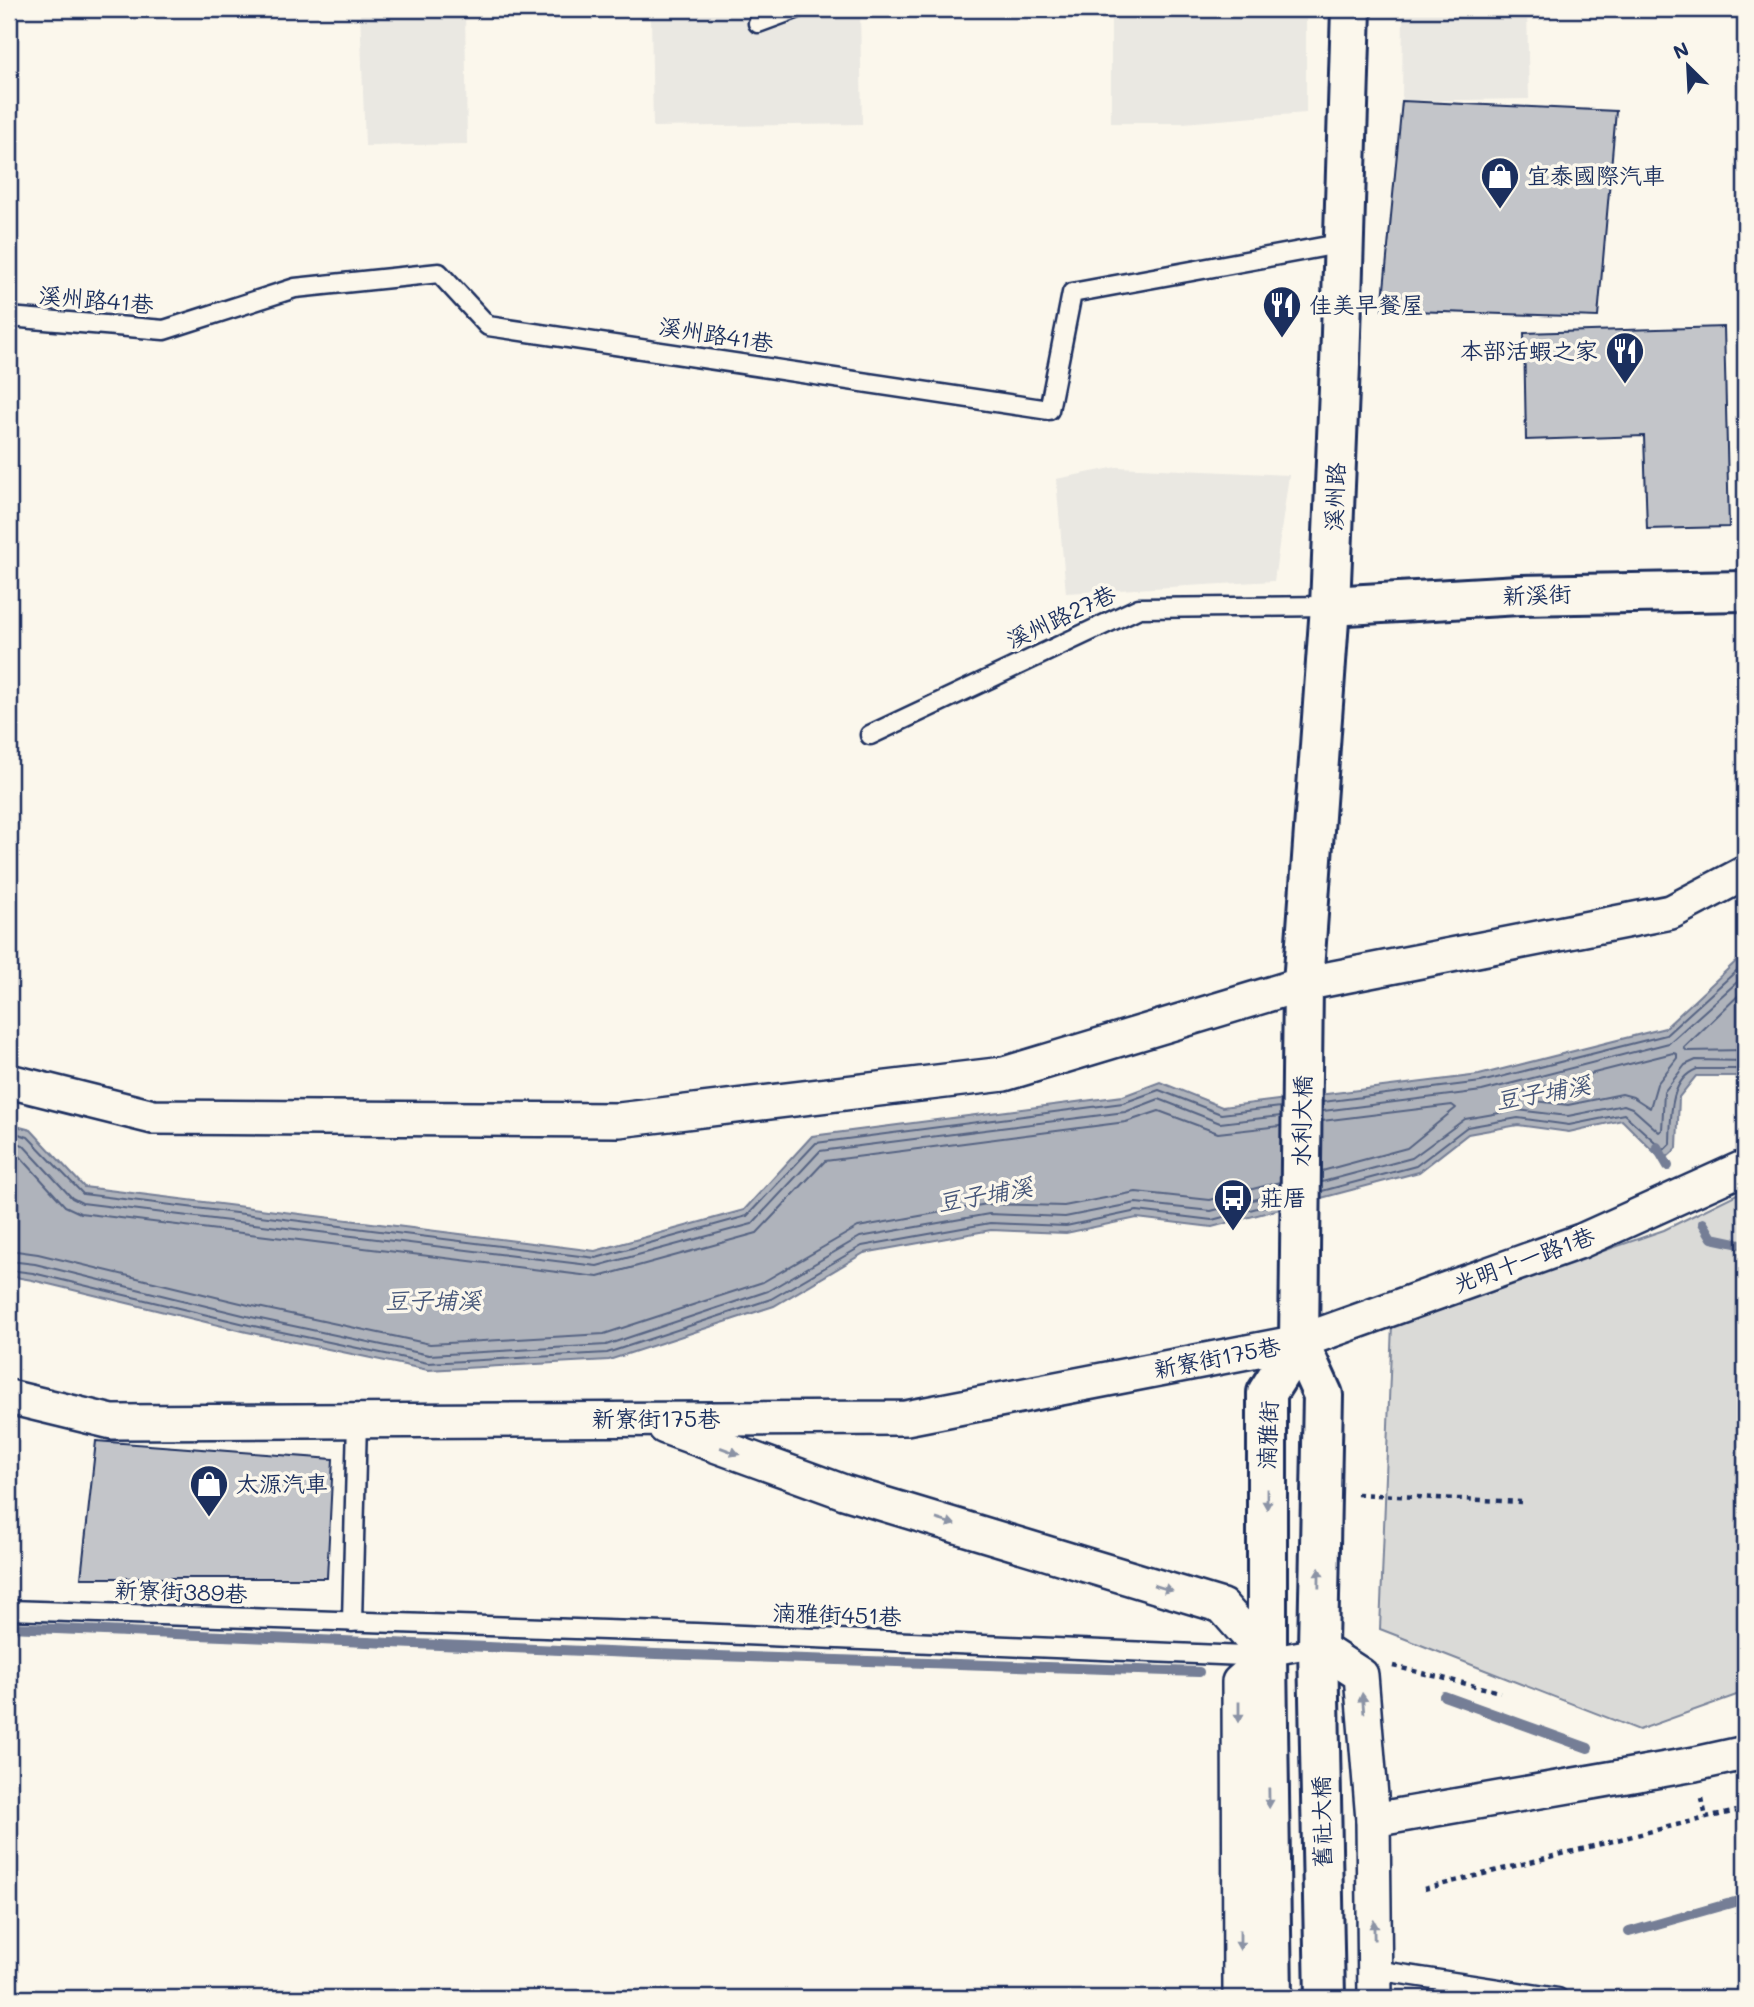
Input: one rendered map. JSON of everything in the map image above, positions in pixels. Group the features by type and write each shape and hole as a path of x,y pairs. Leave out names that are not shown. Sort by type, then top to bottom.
{"street":[{"name":"溪州路","path":"1303,984 1330,606 1350,9"},
{"name":"新溪街","path":"1330,606 1519,595 1745,591"},
{"path":"9,1082 153,1117 619,1120 1004,1074 1303,984 1671,912 1745,873"},
{"name":"水利大橋","path":"1299,1342 1303,984"},
{"name":"光明十一路1巷","path":"1299,1342 1581,1241 1745,1167"},
{"path":"1299,1342 1323,1395 1318,1647 1361,1675 1373,1821 1375,1984"},
{"name":"新寮街175巷","path":"9,1397 112,1422 906,1418 1299,1342"},
{"name":"湳雅街","path":"1267,1657 1267,1393 1299,1342"},
{"path":"642,1420 844,1492 1222,1606 1267,1657 1272,1998"},
{"name":"舊社大橋","path":"1318,1647 1325,1998"},
{"path":"1240,1998 1239,1682 1267,1657"},
{"path":"1373,1821 1682,1767 1745,1753"}],"lane":[{"path":"758,23 796,9"},
{"name":"溪州路41巷","path":"9,317 163,330 295,288 439,273 488,326 1049,410 1072,293 1344,243"},
{"name":"溪州路27巷","path":"870,735 1139,608 1330,606"},
{"path":"352,1622 357,1420"},
{"name":"新寮街389巷","path":"9,1610 352,1622"},
{"name":"湳雅街451巷","path":"352,1622 1267,1657 1318,1647"},
{"path":"1375,1984 1558,1998"}],"path":[{"path":"1321,1494 1521,1502"},
{"path":"1383,1663 1500,1692"},
{"path":"1424,1889 1745,1809"}],"shaded area":[{"path":"360,9 465,9 467,144 365,146"},
{"path":"685,9 860,9 862,124 653,127 651,16"},
{"path":"1111,9 1306,9 1306,113 1183,123 1111,123"},
{"path":"1403,9 1527,9 1529,99 1402,101"},
{"path":"1117,467 1289,475 1274,581 1066,593 1056,479"},
{"path":"1745,1190 1745,1692 1639,1730 1380,1629 1392,1324 1664,1230"}],"water":[{"name":"豆子埔溪","path":"1745,953 1745,1076 1696,1076 1679,1097 1677,1148 1663,1161 1622,1120 1569,1132 1518,1125 1468,1134 1419,1172 1212,1227 1137,1218 1066,1233 991,1230 864,1253 774,1306 609,1360 428,1370 247,1332 9,1276 9,1124 31,1130 84,1187 595,1251 744,1210 812,1136 1123,1096 1160,1082 1222,1107 1479,1075 1665,1028"}],"building":[{"name":"宜泰國際汽車","path":"1402,101 1616,111 1598,317 1382,310"},
{"name":"本部活蝦之家","path":"1724,327 1729,527 1647,529 1644,436 1526,440 1524,333"},
{"name":"太源汽車","path":"96,1441 333,1459 327,1578 81,1578"}],"waterway":[{"path":"1657,1147 1668,1166"},
{"path":"1703,1223 1712,1238 1745,1245"},
{"path":"9,1627 656,1654 1199,1672"},
{"path":"1444,1696 1588,1748"},
{"path":"1629,1932 1745,1899"}],"place":[{"name":"宜泰國際汽車","path":"1500,210"},
{"name":"佳美早餐屋","path":"1282,339"},
{"name":"本部活蝦之家","path":"1625,385"},
{"name":"莊厝","path":"1233,1232"},
{"name":"太源汽車","path":"209,1518"}]}
